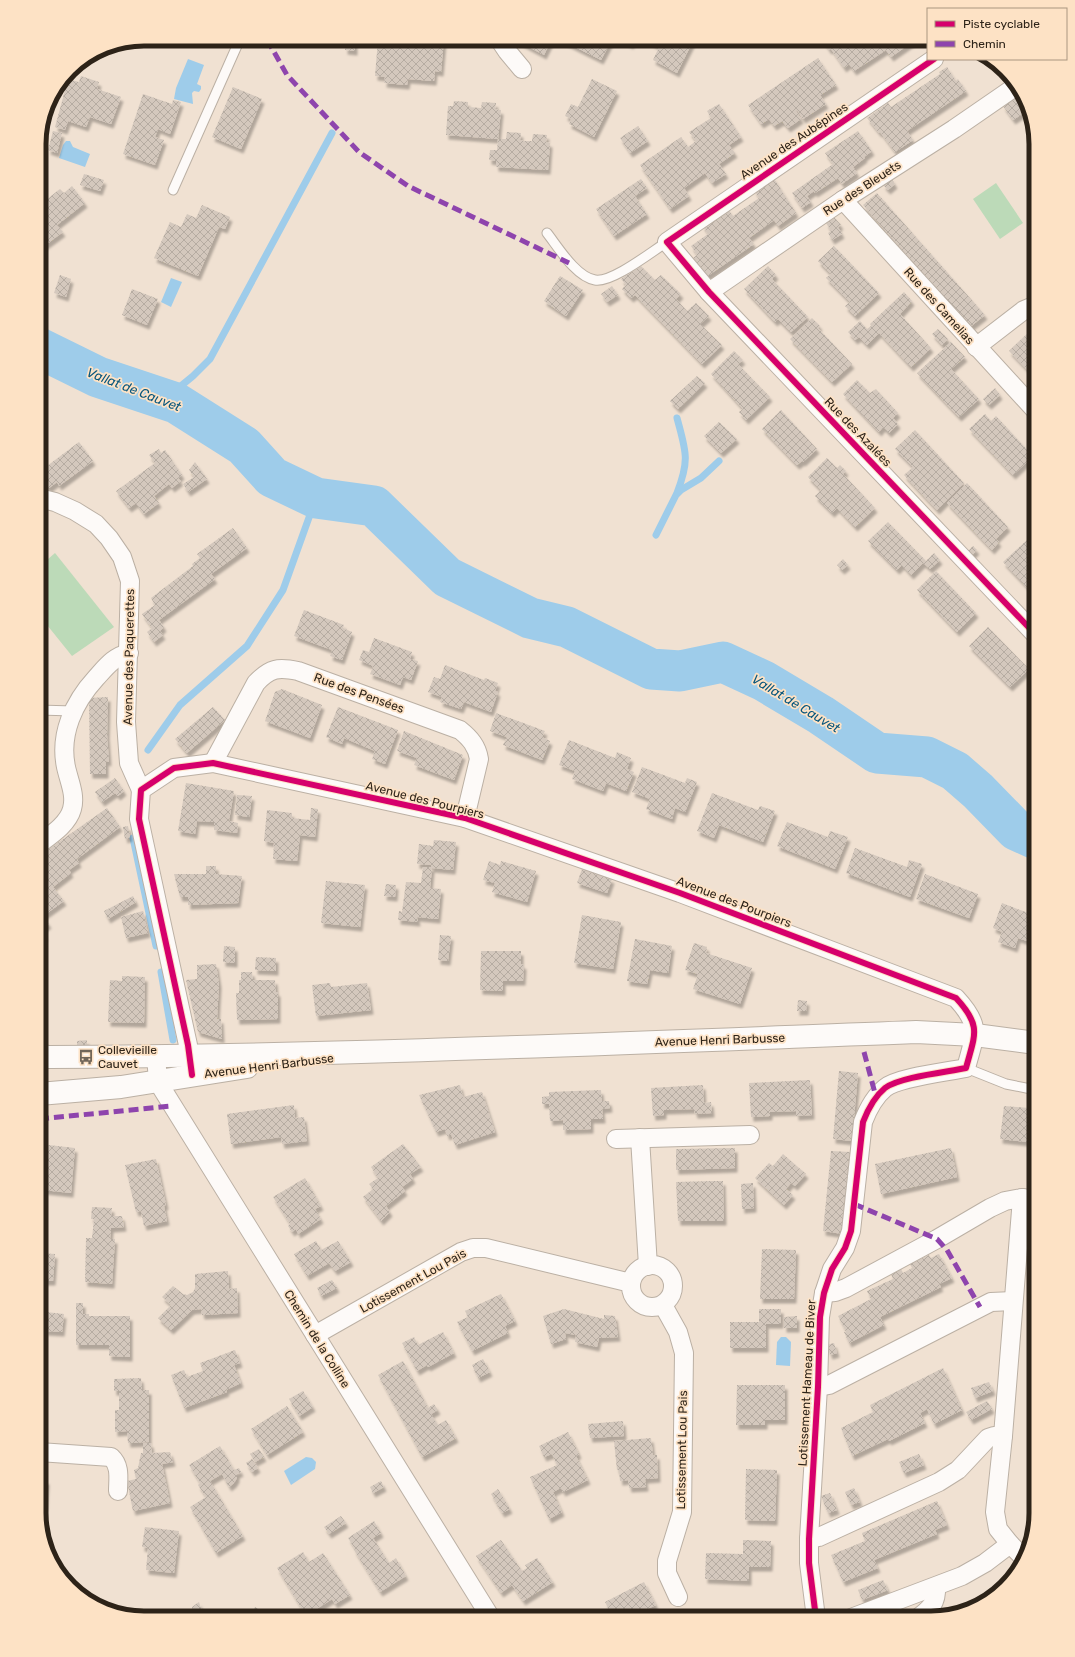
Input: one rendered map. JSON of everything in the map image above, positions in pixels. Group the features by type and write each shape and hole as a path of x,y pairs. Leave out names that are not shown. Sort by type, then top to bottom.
{"main road":[{"name":"Avenue Henri Barbusse","path":"46,1057 156,1056 190,1066 404,1052 916,1032 975,1035 1029,1043"},
{"name":"Avenue Henri Barbusse","path":"46,1093 121,1087 158,1081 190,1066"}],"street":[{"path":"504,46 522,69"},
{"name":"Avenue des Aubépines","path":"667,242 933,60"},
{"name":"Rue des Bleuets","path":"709,292 843,200 954,129 1012,89"},
{"name":"Rue des Camelias","path":"843,200 1029,404"},
{"name":"Rue des Azalées","path":"667,242 709,292 1029,628"},
{"path":"976,347 1024,310 1029,308"},
{"name":"Avenue des Paquerettes","path":"46,500 75,511 96,524 110,538 122,557 130,582 126,722 129,763 141,790"},
{"path":"46,839 65,822 72,811 72,790 66,765 65,748 67,730 73,711 84,691 115,658 129,653"},
{"name":"Rue des Pensées","path":"213,763 256,683 266,673 277,669 298,671 460,730 470,738 478,751 479,759 465,818"},
{"name":"Avenue des Pourpiers","path":"141,790 174,768 213,763 465,818 680,893 956,998 968,1011 974,1024 975,1035"},
{"path":"141,790 139,819 188,1045 190,1066"},
{"path":"966,1068 975,1035"},
{"name":"Chemin de la Colline","path":"156,1056 158,1081 172,1106 487,1611"},
{"name":"Lotissement Hameau de Biver","path":"815,1611 809,1563 809,1539 818,1387 820,1317 824,1293 832,1269 845,1248 851,1230 863,1122 869,1107 876,1097 885,1088 897,1081 966,1068"},
{"path":"616,1138 750,1135"},
{"path":"640,1138 648,1266"},
{"name":"Lotissement Hameau de Biver","path":"824,1293 835,1292 846,1288 937,1239 990,1208 1006,1201 1029,1199 1013,1301 1003,1436 995,1512 998,1529 1020,1554"},
{"name":"Lotissement Lou Pais","path":"315,1335 461,1252 473,1248 486,1248 631,1283"},
{"path":"648,1266 658,1266 664,1268 673,1280 674,1287 672,1295 663,1305 650,1307 638,1301 634,1296 631,1283 637,1271 648,1266"},
{"name":"Lotissement Hameau de Biver","path":"818,1387 829,1385 991,1302 1013,1301"},
{"name":"Lotissement Lou Pais","path":"663,1305 678,1332 684,1353 682,1512 667,1561 667,1573 678,1597"},
{"path":"809,1539 819,1537 939,1482 958,1470 988,1438 1003,1436"},
{"path":"46,1452 111,1457 116,1461 118,1467 118,1491"},
{"path":"870,1611 962,1576 986,1563 1010,1544"},
{"path":"927,1611 932,1607 935,1600 936,1586"}],"lane":[{"path":"173,190 237,46"},
{"path":"547,233 569,262 584,275 593,280 611,278 667,242"},
{"path":"46,710 73,711"},
{"path":"966,1068 1006,1084 1029,1089"}],"green space":[{"path":"996,183 1023,223 1000,239 973,199"},
{"path":"55,553 114,627 72,656 46,624 46,561"}],"water":[{"path":"188,59 204,65 197,84 201,86 201,89 199,92 194,91 192,93 193,104 174,99 176,88"},
{"path":"66,141 70,141 73,147 90,154 85,167 59,158 63,145"},
{"path":"171,278 182,282 171,307 161,302"},
{"path":"781,1337 786,1337 791,1342 790,1366 776,1365 777,1342"},
{"path":"306,1457 312,1458 316,1462 315,1469 291,1485 284,1471"}],"building":[{"path":"345,46 355,46 355,51 345,50"},
{"path":"377,46 443,46 441,72 435,71 434,81 408,79 407,85 384,83 385,77 375,76"},
{"path":"527,46 548,46 544,55"},
{"path":"573,46 608,46 601,60"},
{"path":"657,46 690,46 677,73 653,60 659,47"},
{"path":"826,46 907,46 891,57 886,50 854,71 849,64 844,68 831,49 829,50"},
{"path":"818,58 836,85 820,95 826,104 803,119 797,110 796,111 801,119 788,128 782,121 774,126 769,119 761,124 748,105"},
{"path":"947,67 956,81 958,79 966,91 907,131 913,140 895,152 867,118 888,103 891,107 940,74 939,72"},
{"path":"81,76 99,82 97,89 121,97 111,124 90,117 86,127 68,121 65,130 55,127 67,84 70,79 79,82"},
{"path":"592,79 617,91 594,137 569,124 571,119 565,116 571,104 578,107"},
{"path":"233,87 262,99 241,149 212,137"},
{"path":"143,94 172,104 173,100 181,102 170,134 158,129 155,137 164,140 155,165 123,154"},
{"path":"1017,96 1024,113 1013,120 1003,106"},
{"path":"454,101 468,102 468,107 481,108 482,102 496,103 495,109 501,110 498,139 446,135 448,106 453,106"},
{"path":"719,104 741,137 729,145 735,153 719,164 726,174 712,183 705,173 684,188 689,196 670,209 640,165 681,137 688,147 696,141 689,132 711,118 707,111"},
{"path":"638,126 648,141 630,153 620,138"},
{"path":"53,131 62,133 57,153 48,150"},
{"path":"858,131 872,151 853,167 857,173 842,184 838,178 815,193 814,191 807,196 811,202 802,208 792,193 833,164 825,153"},
{"path":"507,132 521,133 520,140 525,141 532,141 533,134 547,135 546,142 550,143 548,170 496,167 496,161 489,160 490,150 497,150 498,139 506,139"},
{"path":"84,174 104,180 100,191 80,185"},
{"path":"773,177 796,213 778,226 774,220 749,238 754,244 706,277 693,258 697,255 691,246 708,234 702,225 727,208 733,216 759,198 754,190"},
{"path":"891,178 895,184 888,190 883,185"},
{"path":"641,179 647,188 635,196 647,214 614,236 596,209"},
{"path":"72,186 85,203 57,225 63,232 46,245 46,200 60,189 64,193"},
{"path":"877,193 985,315 970,327 863,205"},
{"path":"202,205 230,217 225,229 219,227 198,276 154,258 170,222 181,227 187,214 196,218"},
{"path":"834,217 841,225 838,227 842,234 832,240 828,233 831,231 826,223"},
{"path":"834,246 879,293 855,316 845,306 850,302 826,278 831,274 818,261"},
{"path":"641,266 655,280 661,275 681,294 676,299 687,311 696,303 709,316 700,324 722,345 702,364 635,295 631,298 622,289 626,285 621,279"},
{"path":"768,266 776,275 772,279 808,317 791,332 778,319 775,322 744,289"},
{"path":"60,275 71,279 66,297 54,293"},
{"path":"560,276 583,290 566,316 544,301"},
{"path":"612,286 618,295 607,302 601,294"},
{"path":"132,289 158,299 147,325 122,315"},
{"path":"904,292 912,301 900,314 931,348 911,367 879,333 867,345 859,337 855,340 848,332 860,321 867,329 871,326 870,324"},
{"path":"812,318 820,326 818,328 852,364 832,382 790,339"},
{"path":"938,329 948,339 942,345 932,334"},
{"path":"1029,332 1029,372 1009,351"},
{"path":"951,342 965,357 951,369 979,399 959,417 917,373"},
{"path":"734,351 743,360 738,364 770,397 746,420 739,412 743,409 711,374"},
{"path":"697,376 705,383 678,409 670,401"},
{"path":"857,380 870,393 876,389 898,413 893,418 898,424 889,433 883,427 879,432 843,394"},
{"path":"995,388 1000,395 989,405 983,399"},
{"path":"781,410 817,449 803,462 802,461 797,465 762,429"},
{"path":"985,414 991,421 996,416 1029,452 1029,460 1013,475 969,429"},
{"path":"719,422 737,439 721,453 704,436"},
{"path":"915,430 964,483 937,510 904,475 913,467 895,449"},
{"path":"79,442 93,461 59,486 57,482 49,488 46,486 46,465 47,466"},
{"path":"159,449 161,453 165,450 182,475 178,478 181,481 172,488 169,484 154,496 159,503 144,514 136,503 129,508 116,491 155,463 149,455"},
{"path":"827,458 837,468 840,465 846,471 843,474 875,508 855,527 837,508 832,513 815,496 821,490 808,477"},
{"path":"195,462 207,479 188,492 183,484 194,477 189,470"},
{"path":"967,483 1008,527 996,539 999,542 992,550 947,503"},
{"path":"888,522 926,561 934,553 940,560 930,569 923,563 911,575 902,565 897,570 868,541"},
{"path":"233,528 247,548 211,574 215,579 159,620 164,627 160,631 163,635 154,642 147,632 152,628 142,614 155,605 151,598 193,566 192,564 200,558 197,554"},
{"path":"1028,539 1029,540 1029,590 1003,562"},
{"path":"973,546 977,550 969,558 965,554"},
{"path":"843,559 848,565 842,570 837,565"},
{"path":"936,571 976,613 957,632 917,590"},
{"path":"304,610 344,625 343,628 352,632 342,660 330,656 332,650 294,636"},
{"path":"988,627 1029,669 1010,687 969,646"},
{"path":"374,638 412,652 410,659 418,661 411,680 403,677 400,685 370,674 373,667 359,660 363,650 369,652"},
{"path":"445,665 484,680 485,678 498,683 495,691 498,692 491,712 464,702 461,709 440,702 442,697 428,692 434,677 440,679"},
{"path":"282,689 322,705 310,738 265,721 275,692"},
{"path":"108,697 107,735 109,762 106,761 106,774 90,774 89,698"},
{"path":"213,707 225,720 187,753 175,739"},
{"path":"338,707 398,730 385,764 372,759 375,751 344,738 342,744 326,737"},
{"path":"496,713 545,731 542,737 550,741 542,760 503,745 507,737 490,731"},
{"path":"404,731 463,755 454,780 414,765 417,758 397,751"},
{"path":"569,740 615,758 617,752 631,758 627,769 634,772 626,791 606,783 603,791 572,779 575,771 559,765"},
{"path":"642,767 685,783 687,778 697,782 685,812 675,808 672,819 646,809 650,799 632,792"},
{"path":"115,778 124,791 118,796 115,793 102,802 95,792"},
{"path":"186,783 234,791 229,821 238,823 237,833 214,830 214,822 197,821 195,834 178,831"},
{"path":"712,793 758,810 760,806 775,811 763,842 719,825 714,838 697,831"},
{"path":"237,795 252,796 249,817 235,815"},
{"path":"107,808 120,827 77,859 79,863 69,870 71,873 53,887 64,901 46,914 46,851"},
{"path":"311,808 318,809 315,837 300,835 297,861 273,859 274,843 264,841 267,810 292,813 292,818 310,820"},
{"path":"787,822 828,837 830,831 848,837 835,869 777,846"},
{"path":"128,826 130,837 125,839 123,827"},
{"path":"434,840 456,842 453,870 432,868 430,888 441,889 438,919 417,917 418,922 398,920 399,911 402,912 406,882 421,883 423,867 431,867 431,865 417,864 419,844 433,846"},
{"path":"855,848 907,867 909,860 922,864 910,897 846,873"},
{"path":"489,861 500,865 501,861 536,871 527,902 492,892 495,883 483,880"},
{"path":"206,866 216,866 216,874 242,876 238,903 188,905 188,897 180,897 174,874 206,874"},
{"path":"582,869 612,879 607,893 577,883"},
{"path":"925,874 978,894 969,918 916,899"},
{"path":"326,881 365,885 360,927 321,923"},
{"path":"386,884 396,885 395,897 384,896"},
{"path":"133,896 136,902 108,919 104,911"},
{"path":"1002,903 1029,913 1029,942 1018,938 1015,948 998,942 1002,932 993,928"},
{"path":"143,911 148,933 126,938 121,917"},
{"path":"582,915 621,922 613,969 574,963"},
{"path":"440,935 451,936 448,961 438,960"},
{"path":"635,939 672,946 668,973 650,970 647,984 627,981"},
{"path":"694,943 707,947 706,953 752,968 740,1004 693,989 698,974 685,970"},
{"path":"224,946 235,947 235,963 223,962"},
{"path":"481,951 521,951 521,964 524,965 523,981 503,981 503,991 480,990"},
{"path":"256,957 276,958 276,971 255,970"},
{"path":"216,964 219,984 217,1019 221,1019 222,1039 198,1032 186,980 197,979 197,965"},
{"path":"241,972 252,972 253,980 275,980 276,992 278,992 278,1019 237,1020 236,993 239,993 239,980 241,980"},
{"path":"122,976 145,977 144,1023 108,1022 110,980 122,981"},
{"path":"330,983 331,987 367,983 371,1010 316,1016 312,985"},
{"path":"798,1000 807,1001 806,1011 797,1011"},
{"path":"87,1040 87,1045 77,1046 77,1041"},
{"path":"839,1071 858,1073 852,1141 833,1139"},
{"path":"810,1080 812,1115 796,1116 796,1111 770,1112 770,1116 751,1117 749,1083"},
{"path":"460,1085 463,1097 482,1092 495,1132 455,1145 451,1134 447,1136 445,1129 436,1132 419,1095"},
{"path":"703,1085 704,1103 711,1102 712,1113 695,1114 694,1109 664,1110 664,1115 653,1116 651,1088"},
{"path":"601,1090 602,1101 609,1101 610,1108 602,1109 603,1119 591,1119 591,1129 563,1130 563,1120 550,1121 549,1104 542,1104 542,1097 549,1096 549,1092"},
{"path":"294,1105 295,1118 304,1117 307,1141 282,1144 281,1137 231,1144 227,1114"},
{"path":"1004,1106 1029,1108 1029,1142 1000,1139"},
{"path":"403,1144 421,1167 410,1174 413,1179 402,1187 405,1191 386,1206 390,1212 381,1221 363,1197 373,1189 369,1184 378,1178 371,1167"},
{"path":"46,1145 75,1148 71,1193 46,1190"},
{"path":"735,1148 735,1168 676,1170 676,1149"},
{"path":"951,1148 957,1177 881,1194 875,1164"},
{"path":"831,1151 850,1152 843,1234 823,1231"},
{"path":"783,1154 806,1174 795,1186 791,1183 786,1189 793,1195 784,1205 755,1178 769,1163 773,1166"},
{"path":"156,1159 166,1205 164,1206 167,1221 144,1226 141,1211 136,1212 125,1165"},
{"path":"305,1178 321,1206 315,1209 321,1219 298,1234 296,1229 292,1232 288,1226 290,1224 273,1197"},
{"path":"723,1181 724,1221 678,1221 676,1182"},
{"path":"753,1183 754,1208 742,1209 741,1184"},
{"path":"92,1207 112,1208 111,1216 122,1216 124,1227 111,1228 110,1239 115,1239 112,1284 85,1282 86,1238 92,1238 94,1219 91,1219"},
{"path":"316,1241 321,1250 338,1241 351,1262 335,1271 329,1263 307,1276 294,1254"},
{"path":"762,1249 796,1250 794,1299 760,1299"},
{"path":"46,1253 55,1254 53,1281 46,1281"},
{"path":"939,1254 952,1278 939,1284 941,1287 880,1317 884,1325 849,1343 844,1332 846,1332 838,1316 871,1299 867,1291 893,1279 891,1274 901,1269 903,1273 912,1268 910,1264 929,1255 931,1258"},
{"path":"228,1271 229,1289 237,1288 238,1313 202,1315 201,1309 192,1310 171,1330 158,1318 171,1305 162,1297 173,1286 183,1294 187,1295 193,1292 195,1288 195,1274"},
{"path":"332,1280 337,1288 321,1296 317,1288"},
{"path":"501,1294 515,1321 505,1326 508,1333 472,1351 457,1322 468,1317 465,1311"},
{"path":"76,1303 83,1303 83,1314 89,1314 89,1316 130,1316 130,1357 109,1356 109,1345 76,1345"},
{"path":"564,1309 604,1319 604,1315 615,1316 618,1337 599,1338 597,1347 575,1342 576,1335 565,1333 566,1339 551,1344 543,1316"},
{"path":"759,1309 781,1309 781,1324 766,1324 766,1348 730,1348 730,1322 759,1322"},
{"path":"46,1312 64,1314 62,1332 46,1331"},
{"path":"797,1316 797,1328 784,1328 784,1317"},
{"path":"443,1332 454,1353 428,1367 427,1365 417,1371 402,1343 414,1337 418,1345"},
{"path":"834,1343 837,1353 830,1355 827,1345"},
{"path":"235,1350 240,1363 234,1365 241,1383 226,1390 227,1392 184,1408 171,1375 184,1370 187,1377 203,1371 200,1363"},
{"path":"483,1359 490,1372 478,1378 472,1365"},
{"path":"403,1361 428,1408 434,1404 438,1410 431,1414 438,1425 446,1420 456,1438 422,1457 378,1375"},
{"path":"943,1368 962,1410 934,1424 927,1409 920,1413 925,1423 889,1441 888,1439 852,1456 841,1428 873,1412 870,1405"},
{"path":"141,1378 142,1390 149,1390 149,1442 128,1443 127,1431 115,1432 115,1410 119,1410 119,1391 114,1391 114,1379"},
{"path":"989,1382 993,1391 975,1398 971,1388"},
{"path":"737,1385 785,1385 785,1420 765,1420 765,1425 736,1425"},
{"path":"303,1391 313,1407 299,1416 289,1399"},
{"path":"987,1401 992,1409 971,1420 966,1412"},
{"path":"287,1406 303,1432 267,1455 251,1429"},
{"path":"623,1421 624,1436 590,1438 588,1424"},
{"path":"568,1432 579,1454 576,1456 588,1480 563,1492 561,1488 553,1492 562,1512 549,1519 530,1477 557,1465 552,1454 544,1457 539,1446"},
{"path":"651,1438 653,1455 657,1455 658,1478 645,1479 646,1487 629,1488 628,1480 620,1481 619,1470 617,1470 614,1441"},
{"path":"143,1443 151,1443 152,1453 170,1452 173,1462 162,1464 170,1503 133,1511 127,1481 136,1479 134,1470 138,1468 141,1453 143,1453"},
{"path":"220,1446 234,1470 239,1468 241,1472 237,1474 237,1478 234,1483 229,1487 222,1474 210,1481 243,1536 216,1553 190,1507 206,1497 198,1485 200,1483 189,1465"},
{"path":"259,1449 264,1457 255,1462 250,1454"},
{"path":"919,1454 924,1465 904,1473 899,1462"},
{"path":"252,1459 258,1468 252,1472 246,1463"},
{"path":"746,1469 777,1470 775,1521 745,1520"},
{"path":"381,1481 384,1487 373,1493 370,1487"},
{"path":"854,1488 860,1502 851,1505 845,1492"},
{"path":"498,1489 510,1509 502,1513 491,1494"},
{"path":"830,1493 837,1510 828,1513 821,1496"},
{"path":"937,1501 947,1525 935,1530 937,1534 874,1560 878,1568 843,1582 831,1555 865,1541 862,1533"},
{"path":"341,1516 346,1523 329,1534 324,1527"},
{"path":"374,1521 381,1533 373,1538 389,1563 396,1558 406,1576 380,1592 348,1538"},
{"path":"145,1527 179,1531 174,1573 146,1570 148,1548 142,1547"},
{"path":"501,1540 522,1571 527,1568 525,1565 537,1558 553,1582 523,1601 512,1585 501,1593 476,1556"},
{"path":"743,1540 771,1541 770,1567 749,1567 749,1581 705,1579 706,1553 743,1554"},
{"path":"303,1552 309,1562 323,1553 350,1595 335,1604 332,1599 314,1611 303,1611 277,1568"},
{"path":"883,1580 888,1590 862,1600 858,1590"},
{"path":"644,1582 656,1605 647,1609 648,1611 610,1611 605,1602"},
{"path":"199,1602 202,1611 193,1611 192,1607"},
{"path":"255,1607 262,1611 252,1611"}],"waterway":[{"path":"165,399 193,376 210,359 332,133"},
{"name":"Vallat de Cauvet","path":"46,351 98,377 176,403 244,446 272,477 316,498 374,506 447,577 530,618 567,627 651,669 680,671 723,662 764,681 821,715 877,753 927,757 955,771 978,791 1016,830 1029,836"},
{"path":"677,418 683,439 685,463 684,472 677,493"},
{"path":"656,535 676,495 681,490 701,478 719,461"},
{"path":"148,750 180,705 247,646 283,590 316,498"},
{"path":"133,838 156,946"},
{"path":"161,972 173,1040"}],"marked path":[{"path":"271,46 287,75 359,152 408,186 569,263"},
{"path":"864,1052 876,1097"},
{"path":"46,1118 172,1106"},
{"path":"854,1204 937,1239 947,1250 980,1307"}],"cycle path":[{"path":"933,60 667,242 709,292 1029,628"},
{"path":"192,1075 188,1045 139,819 141,790 174,768 213,763 465,818 680,893 956,998 970,1016 973,1023 974,1038 966,1068 924,1075 892,1084 878,1095 867,1112 863,1122 851,1231 845,1248 832,1269 824,1293 820,1317 818,1387 809,1539 809,1563 815,1611"}],"place":[{"name":"Collevieille Cauvet","path":"86,1057"}]}
